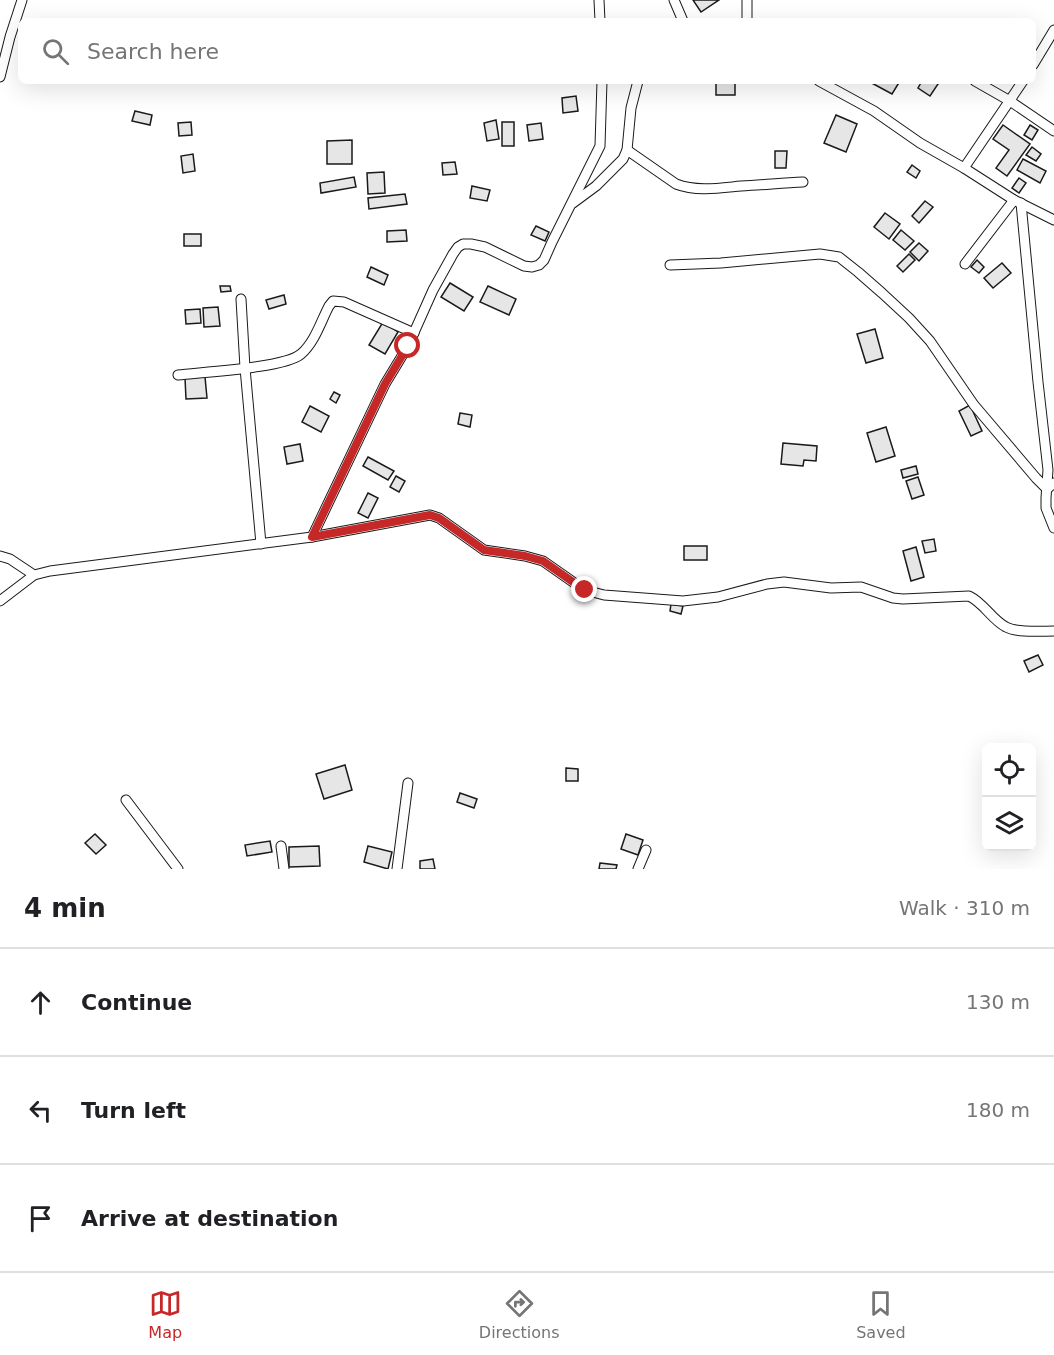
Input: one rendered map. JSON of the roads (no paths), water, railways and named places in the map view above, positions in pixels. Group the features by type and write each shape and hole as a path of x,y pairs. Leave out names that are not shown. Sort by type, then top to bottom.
{"street":[{"path":"0,77 22,0"},
{"path":"599,0 600,18"},
{"path":"674,0 682,18"},
{"path":"747,0 747,18"},
{"path":"1036,60 1054,30"},
{"path":"312,537 385,384 408,346 434,290 458,247 471,244 485,248 524,266 540,266 544,260 600,146 602,84"},
{"path":"572,204 596,186 623,159 627,150 631,108 637,84"},
{"path":"824,84 874,111 920,143 1054,220"},
{"path":"980,84 1054,130"},
{"path":"964,168 1021,84"},
{"path":"627,150 685,188 802,182"},
{"path":"965,264 1018,201"},
{"path":"1018,201 1051,486 1046,498 1046,508 1054,528"},
{"path":"670,265 820,254 839,257 909,318 930,341 974,405 1036,478 1051,486"},
{"path":"241,299 261,544"},
{"path":"178,375 245,368 300,356 310,343 333,301 344,302 414,333"},
{"path":"0,601 34,574 312,537 430,515 439,518 484,550 543,561 585,590 603,595 683,601 718,597 767,584 784,582 831,588 861,587 903,599 969,596 977,600 1008,628 1054,631"},
{"path":"0,556 10,559 34,574"},
{"path":"397,869 408,783"},
{"path":"126,800 178,869"},
{"path":"280,846 284,869"},
{"path":"638,869 646,850"}]}
